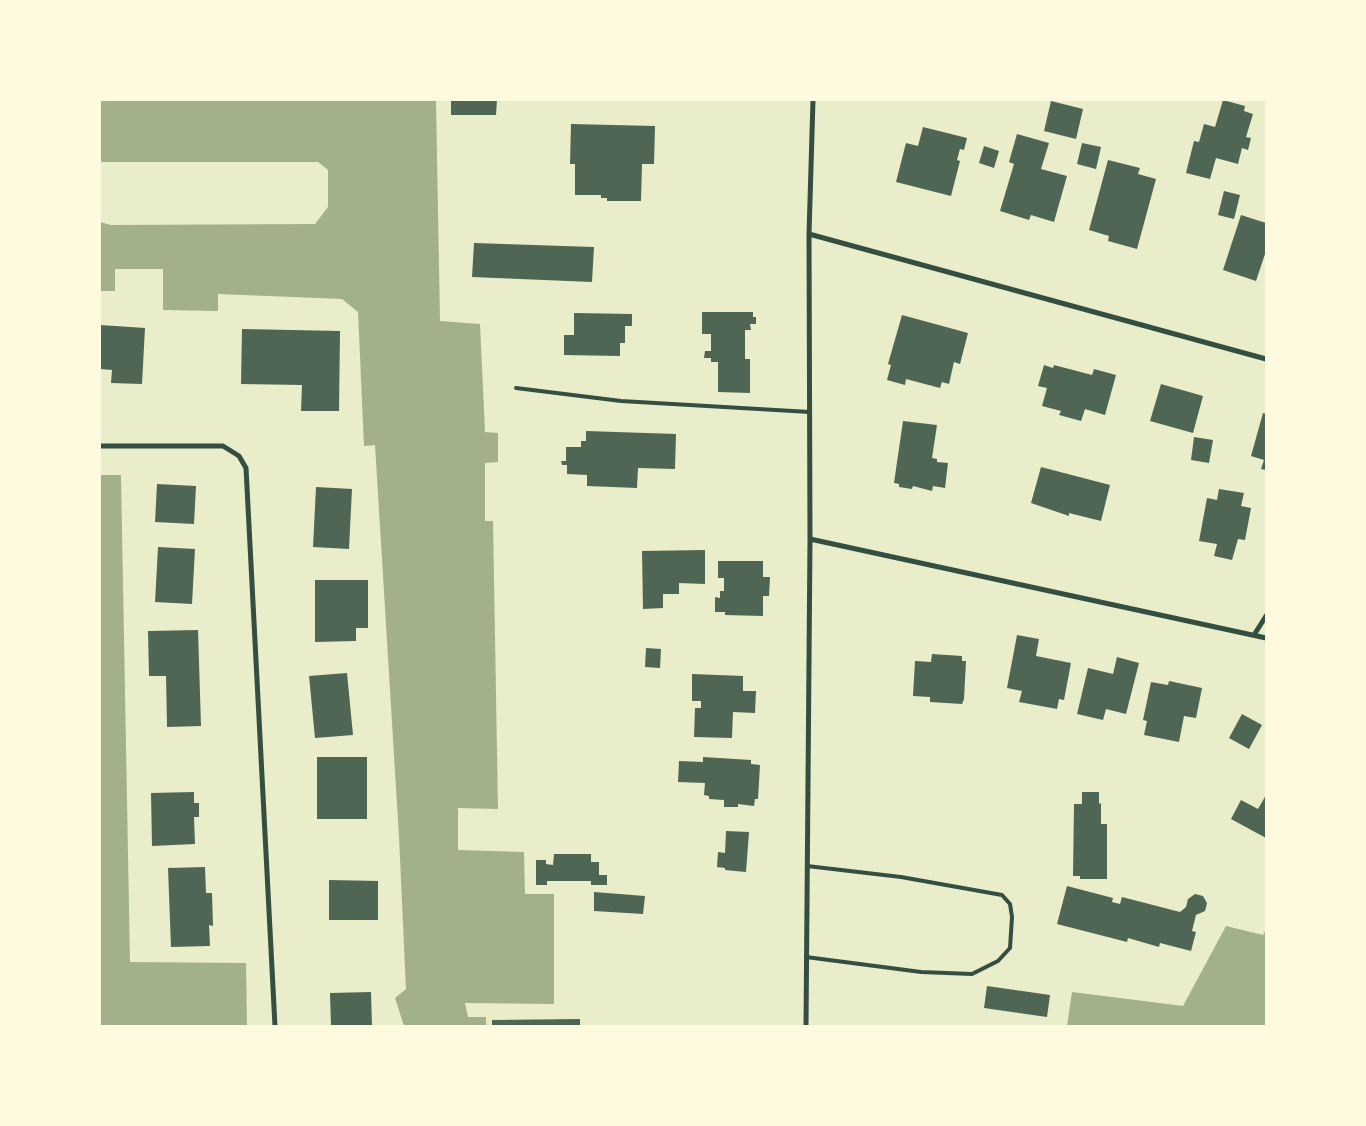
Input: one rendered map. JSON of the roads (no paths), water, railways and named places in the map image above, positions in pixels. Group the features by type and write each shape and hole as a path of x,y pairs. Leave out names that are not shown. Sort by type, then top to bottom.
{"street":[{"path":"806,1026 810,538 809,234 813,100"},
{"path":"809,234 1266,358"},
{"path":"100,446 223,446 239,456 246,468 275,1026"},
{"path":"810,538 1266,638"},
{"path":"1254,635 1266,616"}],"lane":[{"path":"516,388 630,402 810,412"},
{"path":"806,957 921,972 972,974 998,961 1010,948 1012,917 1010,904 1002,895 901,877 807,866"}]}
